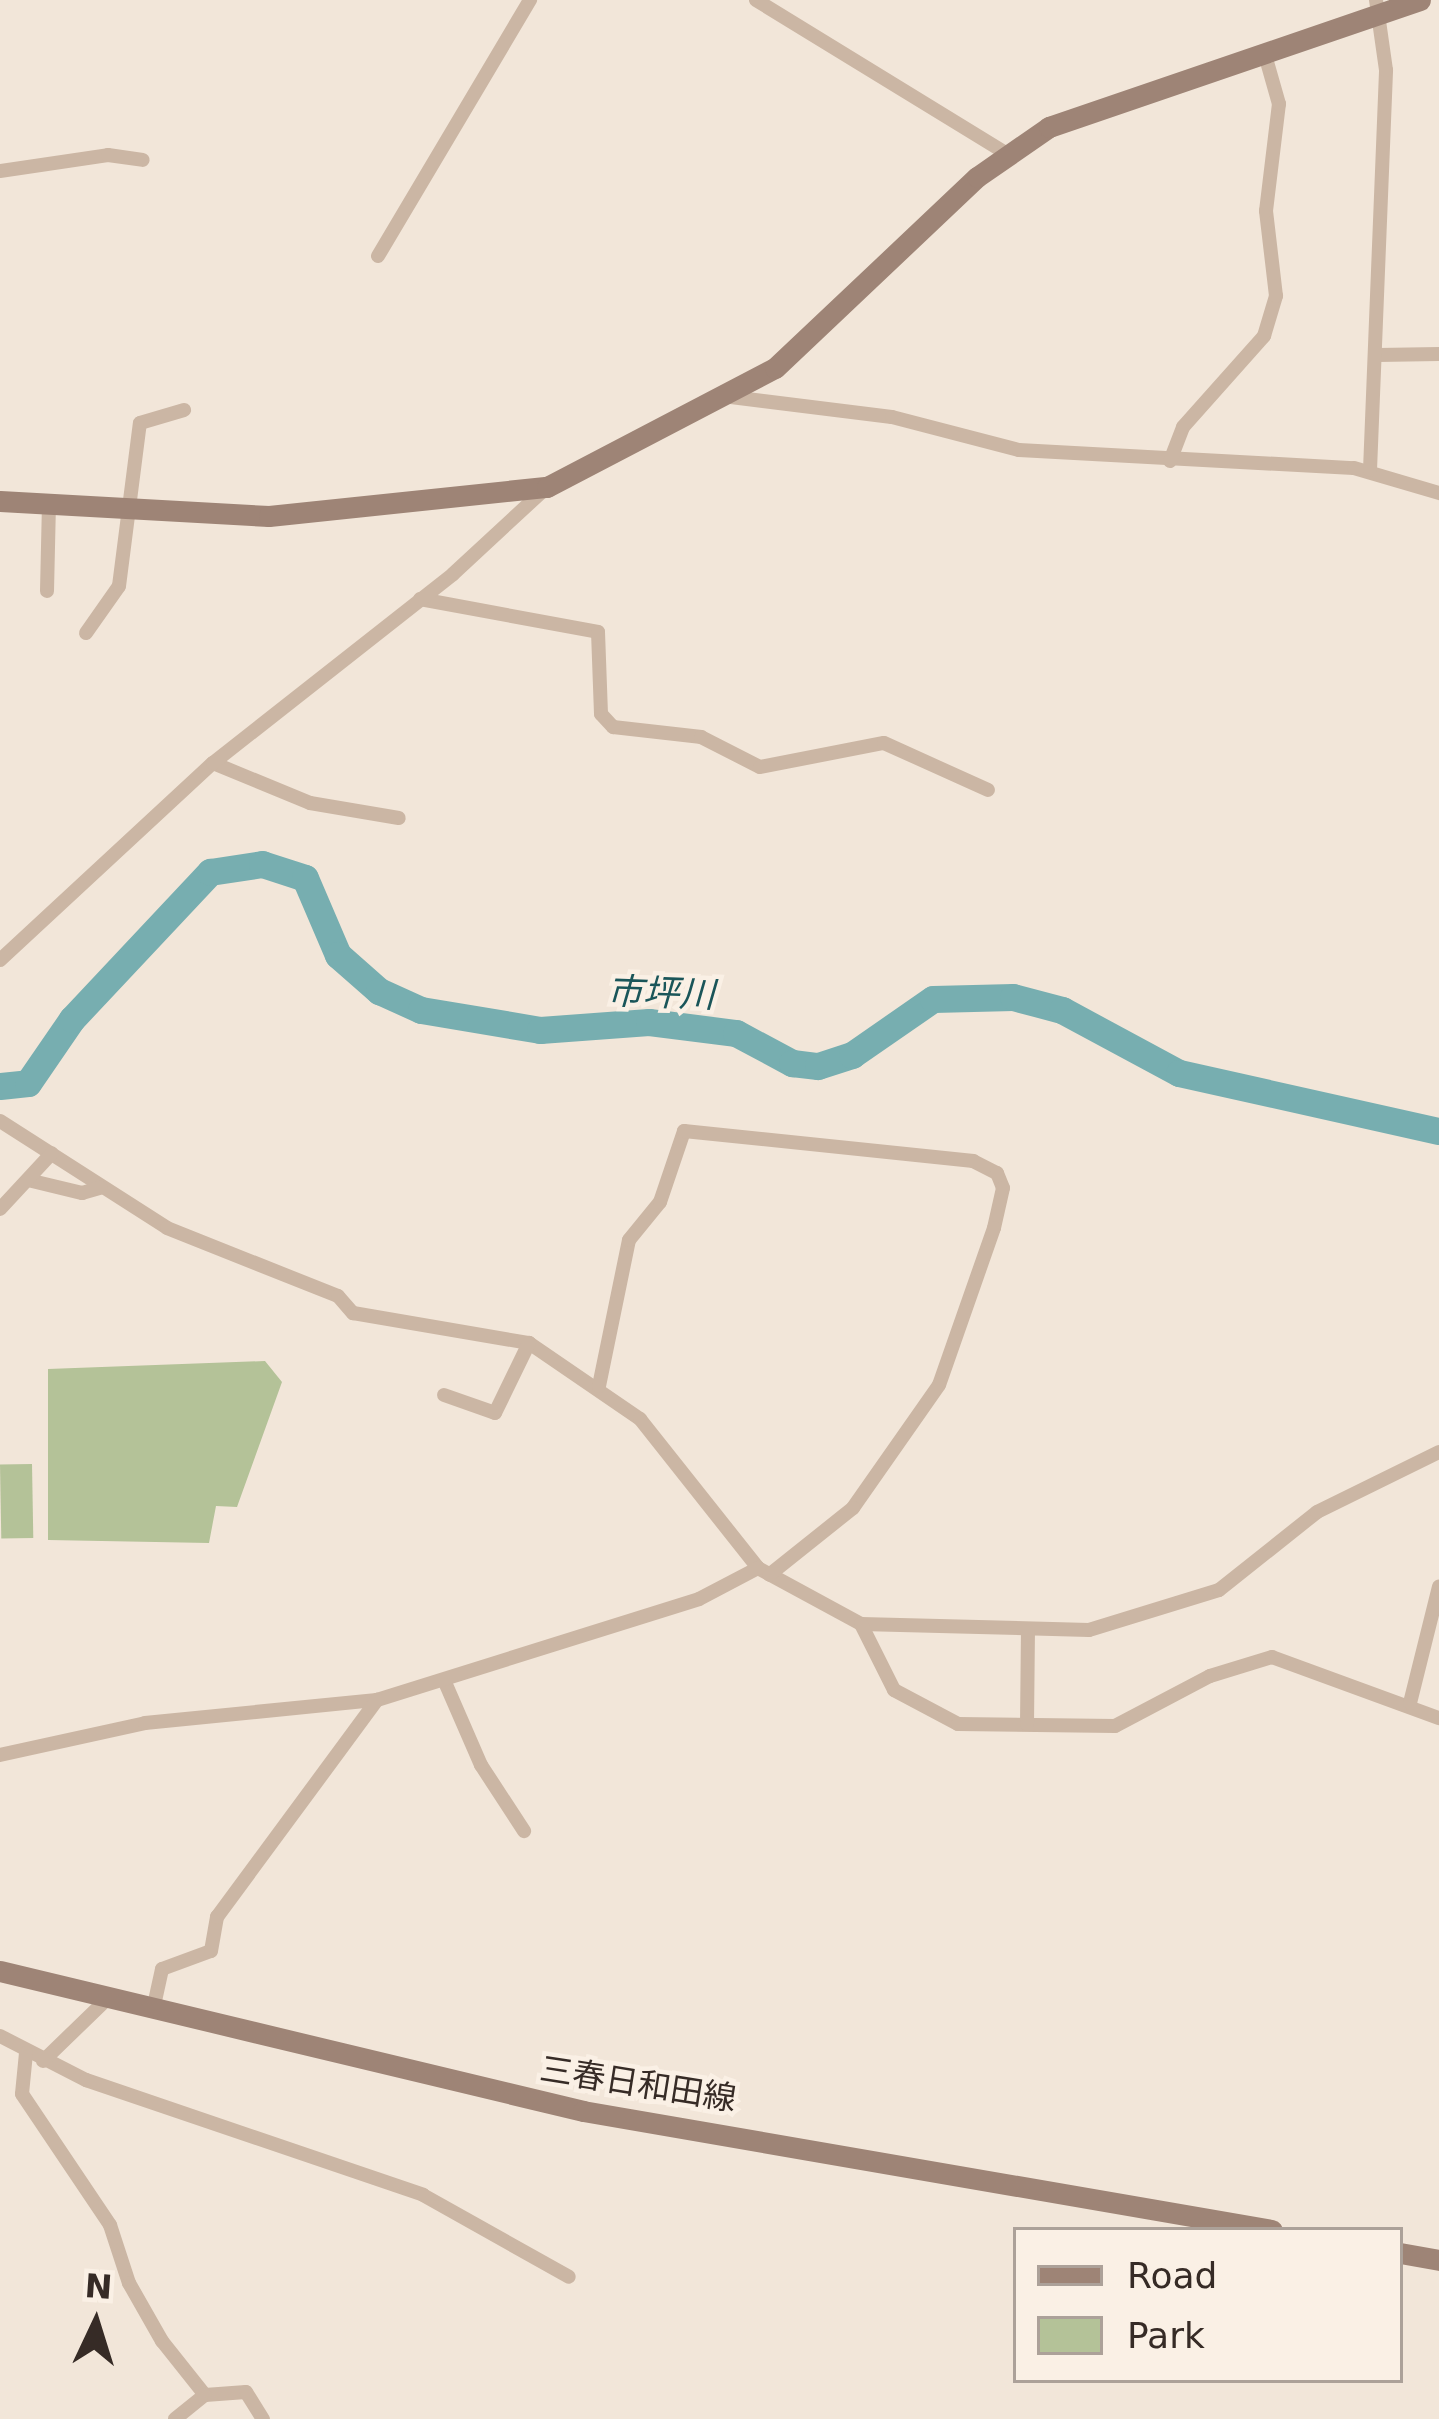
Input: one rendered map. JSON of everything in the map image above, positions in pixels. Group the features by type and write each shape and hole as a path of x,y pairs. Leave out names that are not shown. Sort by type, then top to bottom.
{"street":[{"path":"378,256 530,0"},
{"path":"757,0 1007,154"},
{"path":"0,960 213,763 528,512 547,487 639,432 775,368 1007,154 1081,112 1265,55 1377,8 1420,0"},
{"path":"1370,470 1386,70 1377,8"},
{"path":"1170,461 1183,427 1264,336 1276,296 1266,211 1279,104 1265,55"},
{"path":"0,170 108,155 143,160"},
{"path":"1378,355 1439,354"},
{"path":"723,396 892,417 1019,450 1370,470 1439,493"},
{"path":"86,633 116,595 134,510 140,423 184,410"},
{"path":"0,501 280,516 547,487"},
{"path":"47,591 49,504"},
{"path":"420,598 598,632 601,714 613,728 701,737 760,766 884,742 988,790"},
{"path":"213,763 310,802 400,818"},
{"path":"0,1121 167,1228 338,1296 353,1313 529,1343 599,1386 640,1419 764,1571 861,1624 1089,1630 1219,1590 1317,1512 1439,1452"},
{"path":"0,1755 146,1723 377,1700 699,1599 764,1571 853,1508 939,1385 994,1228 1003,1188 997,1173 973,1161 684,1131 660,1202 629,1240 599,1386"},
{"path":"0,1209 52,1153"},
{"path":"28,1180 82,1193 100,1188"},
{"path":"445,1395 494,1413 529,1343"},
{"path":"1409,1703 1439,1587"},
{"path":"861,1624 887,1680 925,1712 982,1726 1129,1724 1210,1676 1272,1657 1409,1703 1439,1718"},
{"path":"1027,1724 1028,1631"},
{"path":"444,1679 470,1744 524,1831"},
{"path":"154,2010 162,1969 205,1959 217,1917 377,1700"},
{"name":"三春日和田線","path":"0,1971 583,2111 1255,2227"},
{"path":"43,2061 108,1998"},
{"path":"0,2036 43,2061 423,2195 569,2277"},
{"path":"26,2054 22,2094 110,2225 129,2283 162,2342 205,2395"},
{"path":"1403,2254 1439,2260"},
{"path":"175,2419 205,2395 246,2392 263,2419"}],"green space":[{"path":"265,1361 282,1382 237,1507 216,1506 209,1543 48,1540 48,1369"},
{"path":"32,1464 33,1538 1,1539 0,1465"}],"waterway":[{"name":"市坪川","path":"0,1086 28,1083 72,1019 210,872 262,864 305,878 338,955 379,991 421,1010 540,1030 649,1022 736,1033 792,1063 818,1066 852,1055 933,999 1013,997 1062,1010 1179,1073 1439,1131"}]}
